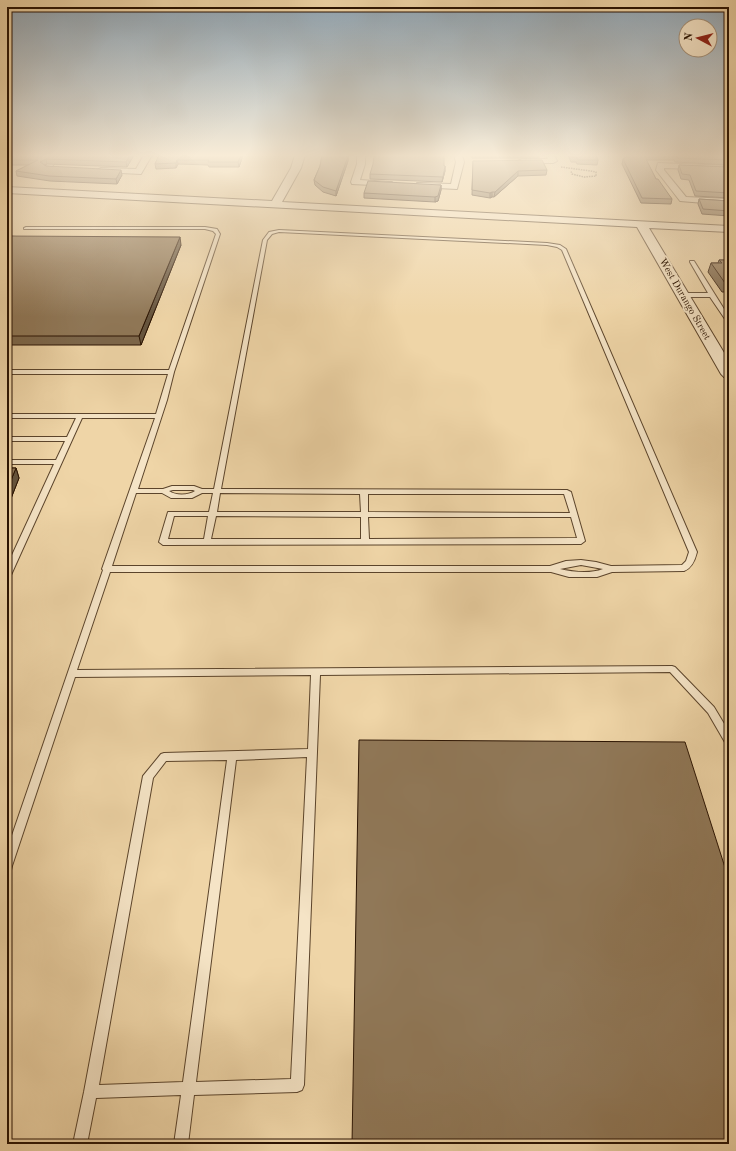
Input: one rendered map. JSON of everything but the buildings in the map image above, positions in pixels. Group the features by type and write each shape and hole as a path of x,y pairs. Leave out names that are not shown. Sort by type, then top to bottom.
{"street":[{"path":"347,209 729,229"},
{"name":"West Durango Street","path":"641,224 729,374"}],"lane":[{"path":"7,866 218,234 215,230 206,228 26,228"},
{"path":"106,569 551,569 569,574 597,574 611,569 684,568 690,562 693,552 564,249 558,246 287,230 271,232 265,240 207,542"},
{"path":"692,262 729,321"},
{"path":"683,295 712,295"},
{"path":"7,372 171,372"},
{"path":"7,416 158,416"},
{"path":"7,575 80,416"},
{"path":"7,439 70,439"},
{"path":"7,462 60,462"},
{"path":"133,491 164,492 171,496 192,496 201,492 217,491 567,492 574,514 581,541 163,542 171,514 574,514"},
{"path":"364,491 365,542"},
{"path":"71,674 672,669 711,710 729,741"},
{"path":"91,1092 297,1085 316,672"},
{"path":"80,1144 91,1092 148,776 164,757 312,753"},
{"path":"181,1144 232,756"}]}
